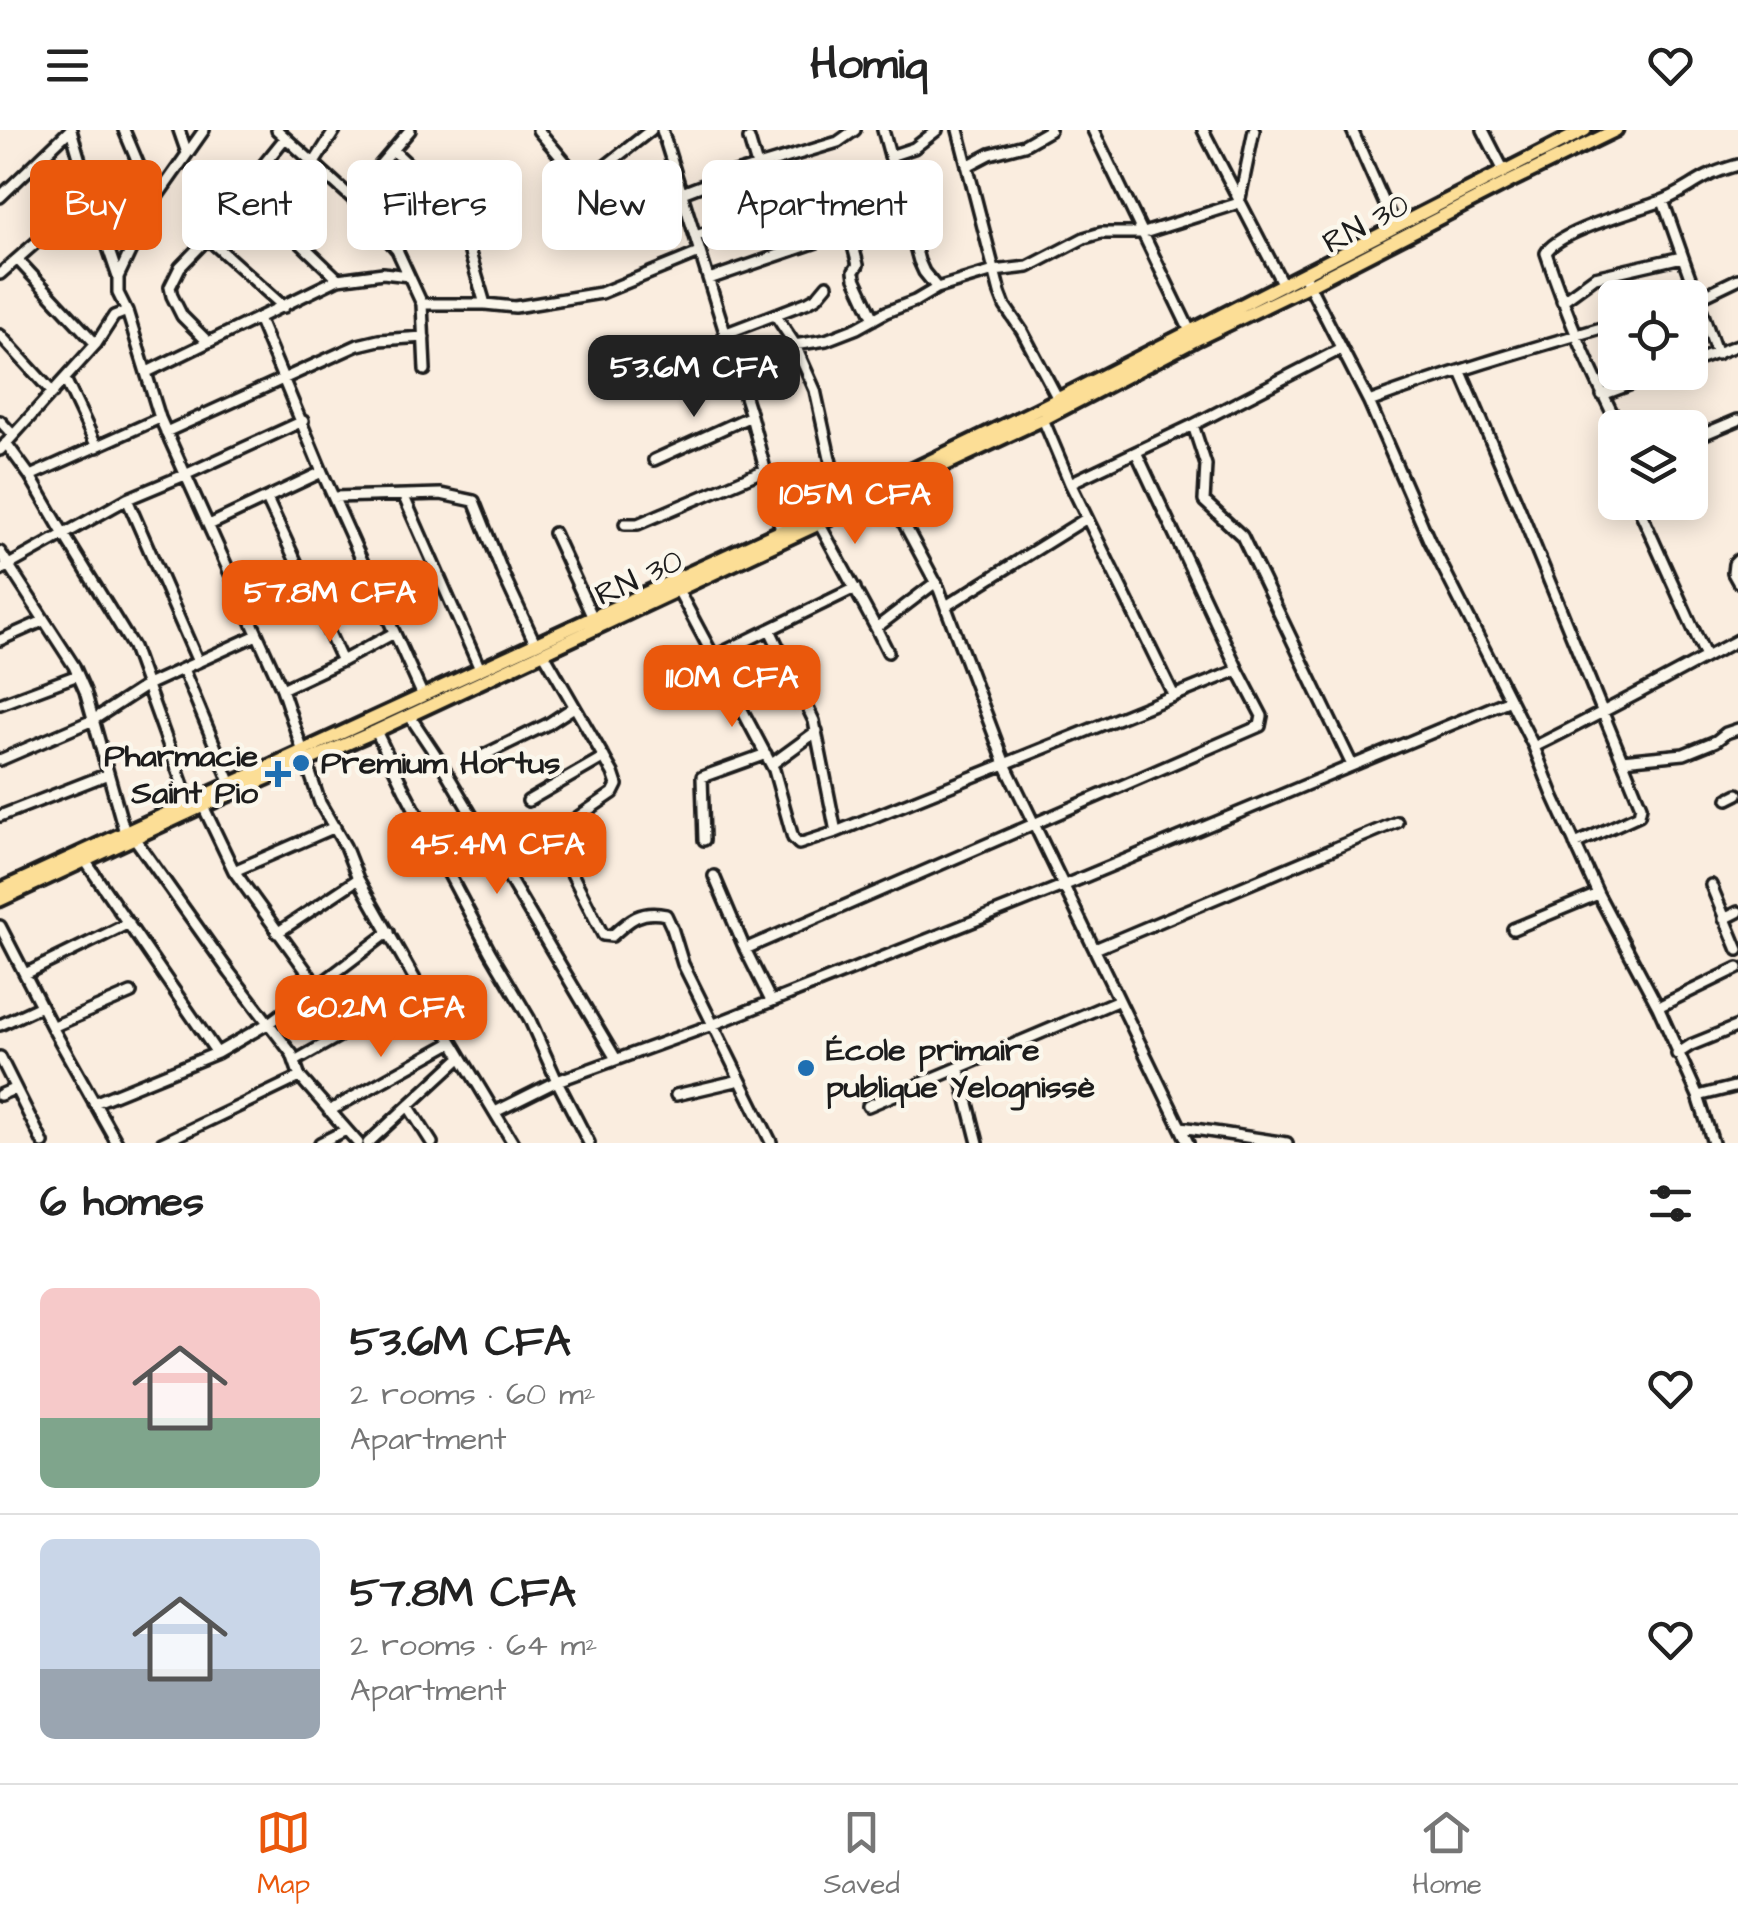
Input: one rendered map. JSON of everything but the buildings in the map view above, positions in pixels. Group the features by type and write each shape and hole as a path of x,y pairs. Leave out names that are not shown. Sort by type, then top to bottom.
{"main road":[{"name":"RN 30","path":"0,890 204,806 480,669 678,590 1043,419 1306,280 1394,227 1586,130"},
{"name":"RN 30","path":"0,900 86,862 189,802 376,731 539,648 592,616 840,504 1283,285 1306,280 1616,130"}],"street":[{"path":"0,196 71,130 80,160"},
{"path":"124,130 137,160"},
{"path":"178,130 187,153"},
{"path":"162,189 204,130"},
{"path":"277,130 312,160"},
{"path":"315,160 336,130"},
{"path":"384,160 410,130"},
{"path":"538,130 582,182 650,130"},
{"path":"662,130 671,160"},
{"path":"778,160 838,142 855,130"},
{"path":"883,130 891,160"},
{"path":"890,156 914,148 937,130"},
{"path":"958,130 1005,306 1058,399"},
{"path":"967,166 990,154 1024,145 1050,130"},
{"path":"1093,130 1190,331"},
{"path":"1204,130 1283,285"},
{"path":"1240,203 1254,130"},
{"path":"1352,130 1394,227"},
{"path":"1483,130 1504,171"},
{"path":"268,160 286,138"},
{"path":"748,139 756,160"},
{"path":"393,150 446,200 460,219 485,304"},
{"path":"1610,410 1562,302 1546,253 1550,245 1663,201 1710,174 1738,165"},
{"path":"327,174 347,193"},
{"path":"702,187 682,194 751,416 781,530"},
{"path":"1663,201 1688,280"},
{"path":"734,368 794,345 826,340 915,302 937,288 994,270 1028,267 1069,244 1101,233 1144,233 1240,203"},
{"path":"695,236 702,234"},
{"path":"0,274 30,247"},
{"path":"109,250 118,278 118,293 160,418 282,688 320,803 451,1044 513,1143"},
{"path":"118,278 131,250"},
{"path":"196,250 180,267 170,287 182,316 208,342"},
{"path":"221,250 284,306"},
{"path":"307,250 338,280"},
{"path":"396,250 422,304 426,370"},
{"path":"709,279 794,250"},
{"path":"854,250 858,265 854,278 874,319"},
{"path":"916,250 924,272 937,288"},
{"path":"422,304 515,307 600,294 699,253"},
{"path":"1562,302 1595,277 1682,258"},
{"path":"16,259 96,344"},
{"path":"146,372 338,280 383,273 409,276"},
{"path":"1708,294 1738,279"},
{"path":"1306,280 1369,402 1428,540 1534,747 1598,894 1658,1007 1698,1096 1713,1143"},
{"path":"724,334 817,297 827,285"},
{"path":"6,443 96,344 114,316 127,312"},
{"path":"776,316 815,390 840,504"},
{"path":"258,318 423,696"},
{"path":"107,327 133,333"},
{"path":"1369,402 1431,379 1598,329"},
{"path":"0,335 54,393"},
{"path":"1708,335 1716,354"},
{"path":"166,432 358,345 424,336"},
{"path":"1708,357 1738,346"},
{"path":"1070,483 1342,349"},
{"path":"1461,372 1641,806 1639,815 1575,844"},
{"path":"66,379 97,447"},
{"path":"1602,394 1613,390"},
{"path":"654,460 751,416"},
{"path":"30,476 160,418"},
{"path":"1043,419 1174,696"},
{"path":"0,421 6,443 134,647 189,802"},
{"path":"4,568 127,498 302,421"},
{"path":"1708,433 1737,423"},
{"path":"1193,425 1206,466 1204,500 1242,536 1352,765"},
{"path":"745,949 1260,726 1262,716 1136,452"},
{"path":"625,524 638,524 765,470"},
{"path":"209,525 322,472"},
{"path":"887,492 936,582 1005,764 1188,1143"},
{"path":"334,497 441,494 474,501 539,648 617,785 613,793 556,832 554,838 603,935 612,936 630,918 640,914 666,915 683,964 771,1142"},
{"path":"404,497 480,669"},
{"path":"127,498 198,662"},
{"path":"268,499 342,661"},
{"path":"946,606 1088,518"},
{"path":"1644,520 1706,657"},
{"path":"820,524 888,652"},
{"path":"554,533 592,616"},
{"path":"0,552 4,568 78,674 130,836 269,1023 295,1062 300,1077 358,1143"},
{"path":"1738,560 1733,573 1738,582"},
{"path":"876,628 936,582"},
{"path":"715,656 855,588"},
{"path":"678,590 772,764 797,843 836,832 1238,670"},
{"path":"0,640 44,621"},
{"path":"770,630 817,731 836,832"},
{"path":"282,688 394,633"},
{"path":"0,760 93,720 147,685 257,635"},
{"path":"1534,747 1738,640"},
{"path":"183,669 232,784"},
{"path":"0,704 78,674"},
{"path":"495,1112 558,1081 712,1025 1065,885 1510,700"},
{"path":"484,755 574,707"},
{"path":"408,715 439,760 616,1060"},
{"path":"1622,760 1684,754 1738,730"},
{"path":"376,731 404,791 529,1018 590,1143"},
{"path":"772,764 817,731"},
{"path":"704,840 702,777 766,754"},
{"path":"528,801 604,757"},
{"path":"0,816 108,774"},
{"path":"204,806 234,871 318,987"},
{"path":"1095,948 1397,822"},
{"path":"234,871 334,827"},
{"path":"86,862 217,1053"},
{"path":"714,876 771,1001"},
{"path":"277,932 358,879"},
{"path":"1711,885 1738,950"},
{"path":"1513,929 1598,894"},
{"path":"1724,920 1738,912"},
{"path":"25,974 129,923"},
{"path":"0,926 117,1143"},
{"path":"94,1103 217,1053 269,1023 389,932"},
{"path":"1658,1007 1738,968"},
{"path":"295,1062 371,1018 418,985"},
{"path":"52,1028 131,994"},
{"path":"868,1106 1119,1000"},
{"path":"0,1025 42,1006"},
{"path":"1677,1054 1738,1026"},
{"path":"329,1111 451,1044"},
{"path":"0,1056 42,1143"},
{"path":"368,1143 460,1058"},
{"path":"959,1068 978,1143"},
{"path":"162,1143 300,1077"},
{"path":"676,1095 740,1080"},
{"path":"1698,1096 1738,1086"},
{"path":"0,1096 14,1089"},
{"path":"409,1107 432,1143"},
{"path":"1181,1127 1288,1143"},
{"path":"320,1143 346,1130"},
{"path":"187,1132 194,1143"}],"place":[{"name":"Premium Hortus","path":"301,763"},
{"name":"Pharmacie Saint Pio","path":"278,774"},
{"name":"École primaire publique Yelognissè","path":"806,1068"}]}
